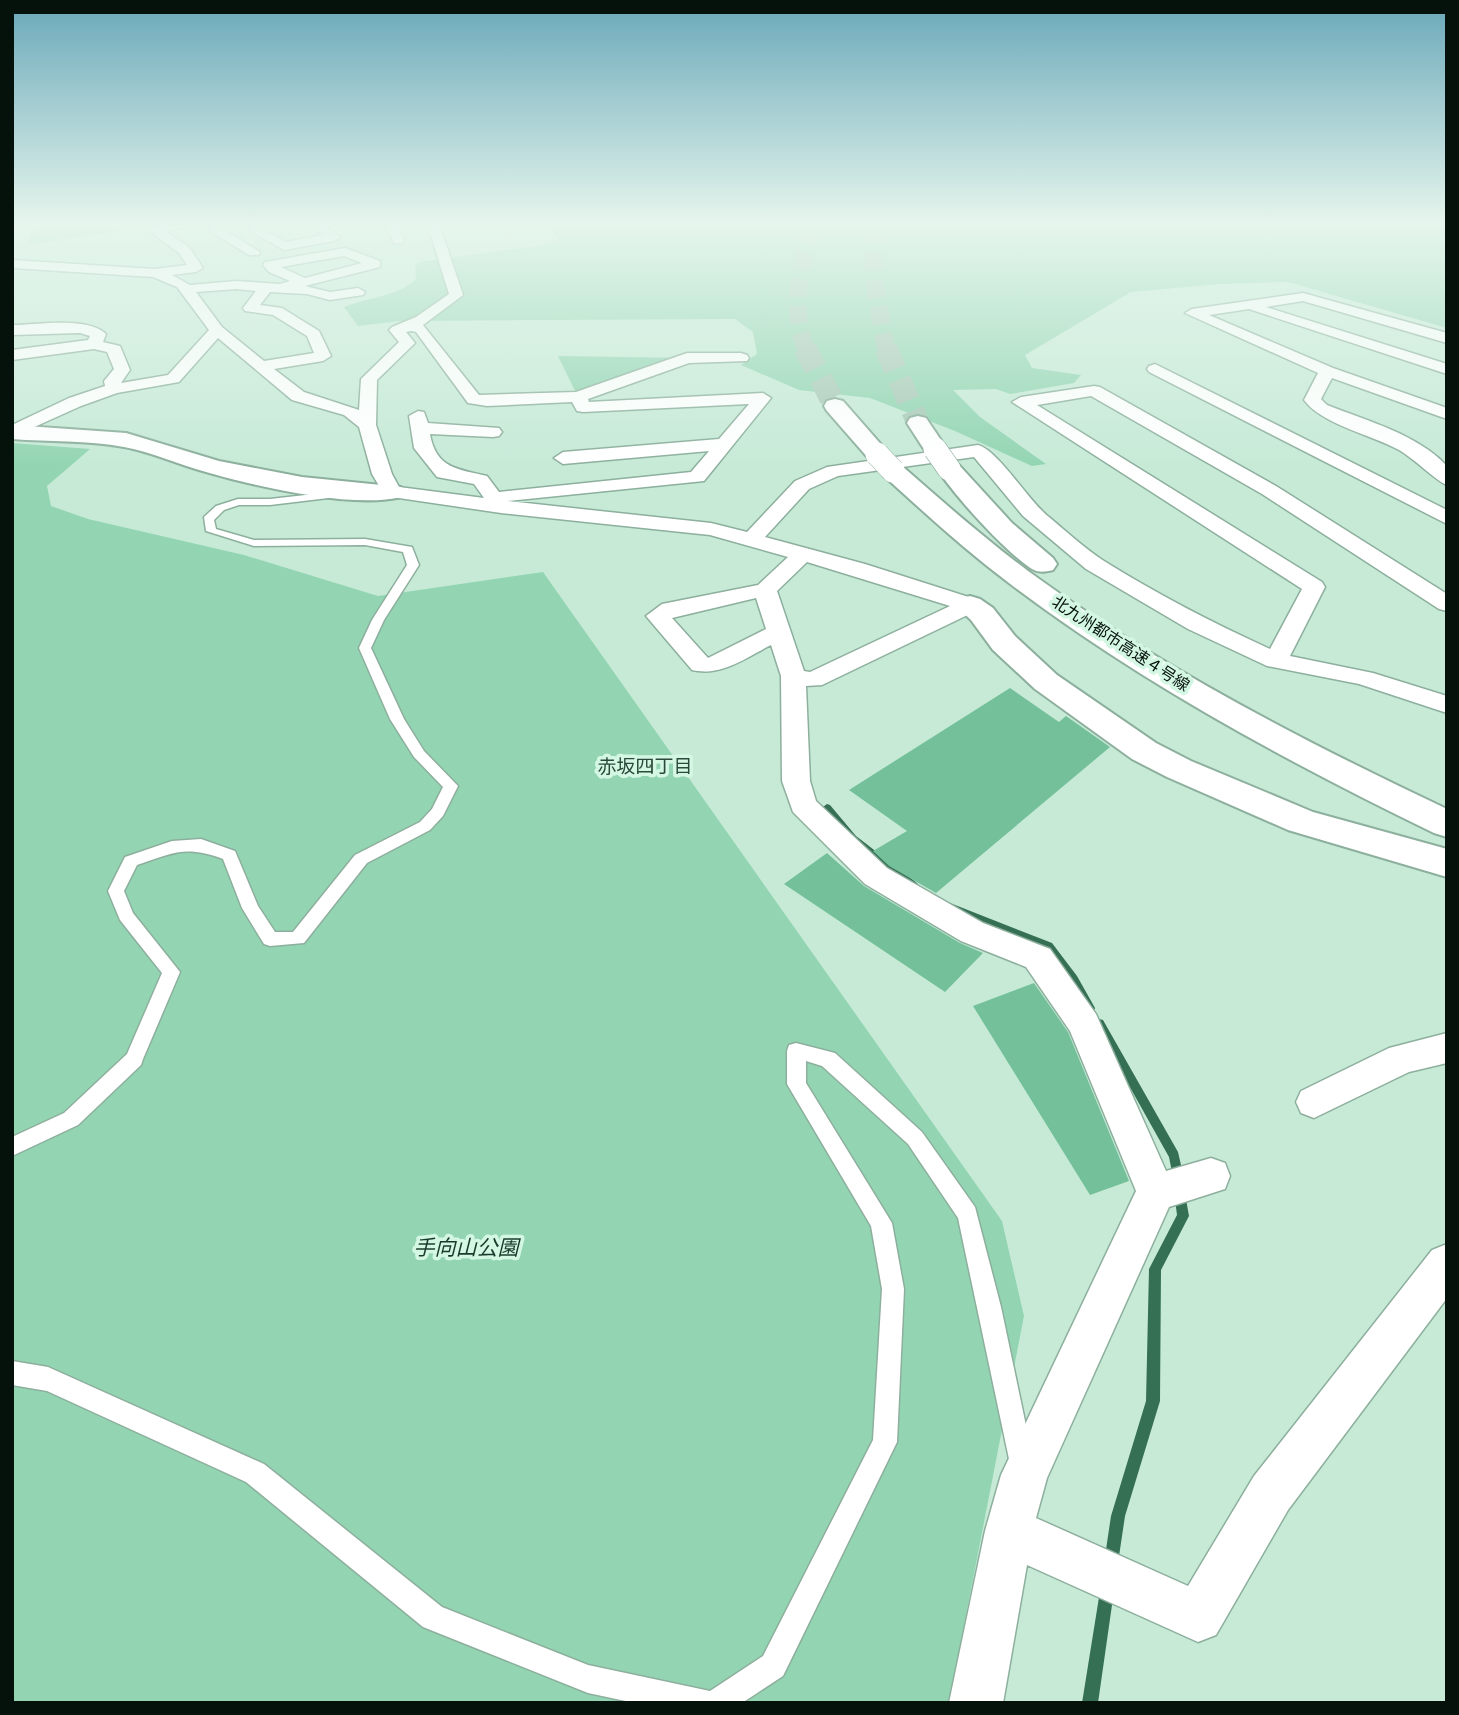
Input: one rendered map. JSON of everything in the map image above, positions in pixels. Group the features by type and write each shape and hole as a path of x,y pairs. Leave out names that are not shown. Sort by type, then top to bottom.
{"main road":[{"name":"北九州都市高速４号線","path":"835,406 885,462 920,496 993,555 1105,636 1170,677 1302,752 1447,824"},
{"name":"北九州都市高速４号線","path":"918,423 942,459 1003,529 1116,620 1247,701 1311,736 1447,801"},
{"path":"12,432 126,440 240,473 355,492 392,492"},
{"path":"993,555 1045,614"},
{"path":"970,605 982,614 1004,643 1046,682 1144,751 1179,769 1301,821 1447,863"},
{"path":"1359,802 1447,831"}],"street":[{"path":"199,306 217,330 298,396 350,411 367,425"},
{"path":"253,306 250,309 277,311 314,334 323,356 261,366"},
{"path":"438,306 413,326 397,330 407,343 369,379 367,425 382,474 392,492 684,524 906,583 970,605"},
{"path":"1242,306 1192,313 1327,371 1447,414"},
{"path":"1252,306 1447,369"},
{"path":"1335,306 1447,338"},
{"path":"413,326 421,329 474,399 487,401 578,397 687,358 741,358"},
{"path":"12,330 82,328 97,334 94,344"},
{"path":"12,432 75,401 98,396 114,388 173,379 217,330"},
{"path":"12,355 94,344 114,349 122,370 112,382 114,388"},
{"path":"1155,369 1447,518"},
{"path":"1327,371 1312,400 1321,409 1421,453 1440,467 1447,479"},
{"path":"1276,661 1314,587 1021,402 1094,391 1269,489 1447,604"},
{"path":"497,502 697,477 763,398 583,407 578,397"},
{"path":"493,432 419,422 424,448 444,472 480,480 497,502"},
{"path":"562,458 726,444"},
{"path":"751,540 802,485 834,471 978,452 1000,474 1030,512 1094,564 1196,624 1276,661 1364,678 1447,705"},
{"path":"779,632 712,665 701,665 658,617 670,609 765,590 803,554"},
{"path":"765,590 793,676 796,781 803,805 876,876 972,932 1038,958 1084,1024 1158,1191 1024,1475 1009,1531 976,1703"},
{"path":"793,676 813,680 970,605"},
{"path":"1314,1102 1402,1059 1447,1048"},
{"path":"1158,1191 1206,1178"},
{"path":"1009,1531 1198,1618 1271,1493 1447,1264"}],"lane":[{"path":"12,1147 71,1119 134,1059 171,972 127,916 116,891 131,860 172,847 201,845 229,855 250,908 270,939 298,939 361,859 425,826 438,812 451,786 419,754 397,719 365,648 378,620 412,565 408,549 365,542 254,543 211,531 208,519 220,508 238,502 270,502 355,492"},
{"path":"716,1703 773,1666 885,1442 893,1289 881,1223 797,1084 796,1051 828,1059 915,1138 968,1214 1024,1475"},
{"path":"12,1373 48,1379 255,1473 433,1617 588,1679 705,1703"}],"green space":[{"path":"1107,306 1025,355 1032,368 1081,375 1074,383 1010,394 996,389 953,390 980,417 1046,464 1032,466 955,431 870,398 799,390 741,365 757,354 753,332 735,319 399,321 358,326 344,307"},
{"path":"1371,306 1447,306 1447,328"},
{"path":"558,356 687,358 578,397"},
{"name":"手向山公園","path":"12,443 90,449 47,486 51,506 88,519 244,555 378,596 543,572 1002,1221 1024,1316 949,1703 12,1703"}],"building":[{"path":"1010,688 1059,722 1066,716 1110,747 936,893 889,866 873,851 907,831 849,790"},
{"path":"827,853 864,886 960,943 983,953 945,992 784,884"},
{"path":"1034,983 1068,1032 1129,1181 1090,1195 973,1006"}],"waterway":[{"path":"827,807 853,838 914,885"},
{"path":"950,906 1049,946 1074,979 1090,1008"},
{"path":"1099,1023 1174,1156 1178,1178"},
{"path":"1111,1563 1118,1516 1153,1401 1155,1269 1183,1216 1180,1192"},
{"path":"1090,1703 1107,1591"}],"tunnel":[{"path":"798,306 801,334 806,350"},
{"path":"879,306 886,350"},
{"path":"886,348 918,423"},
{"path":"806,350 835,406"}],"district":[{"name":"赤坂四丁目","path":"645,766"}]}
